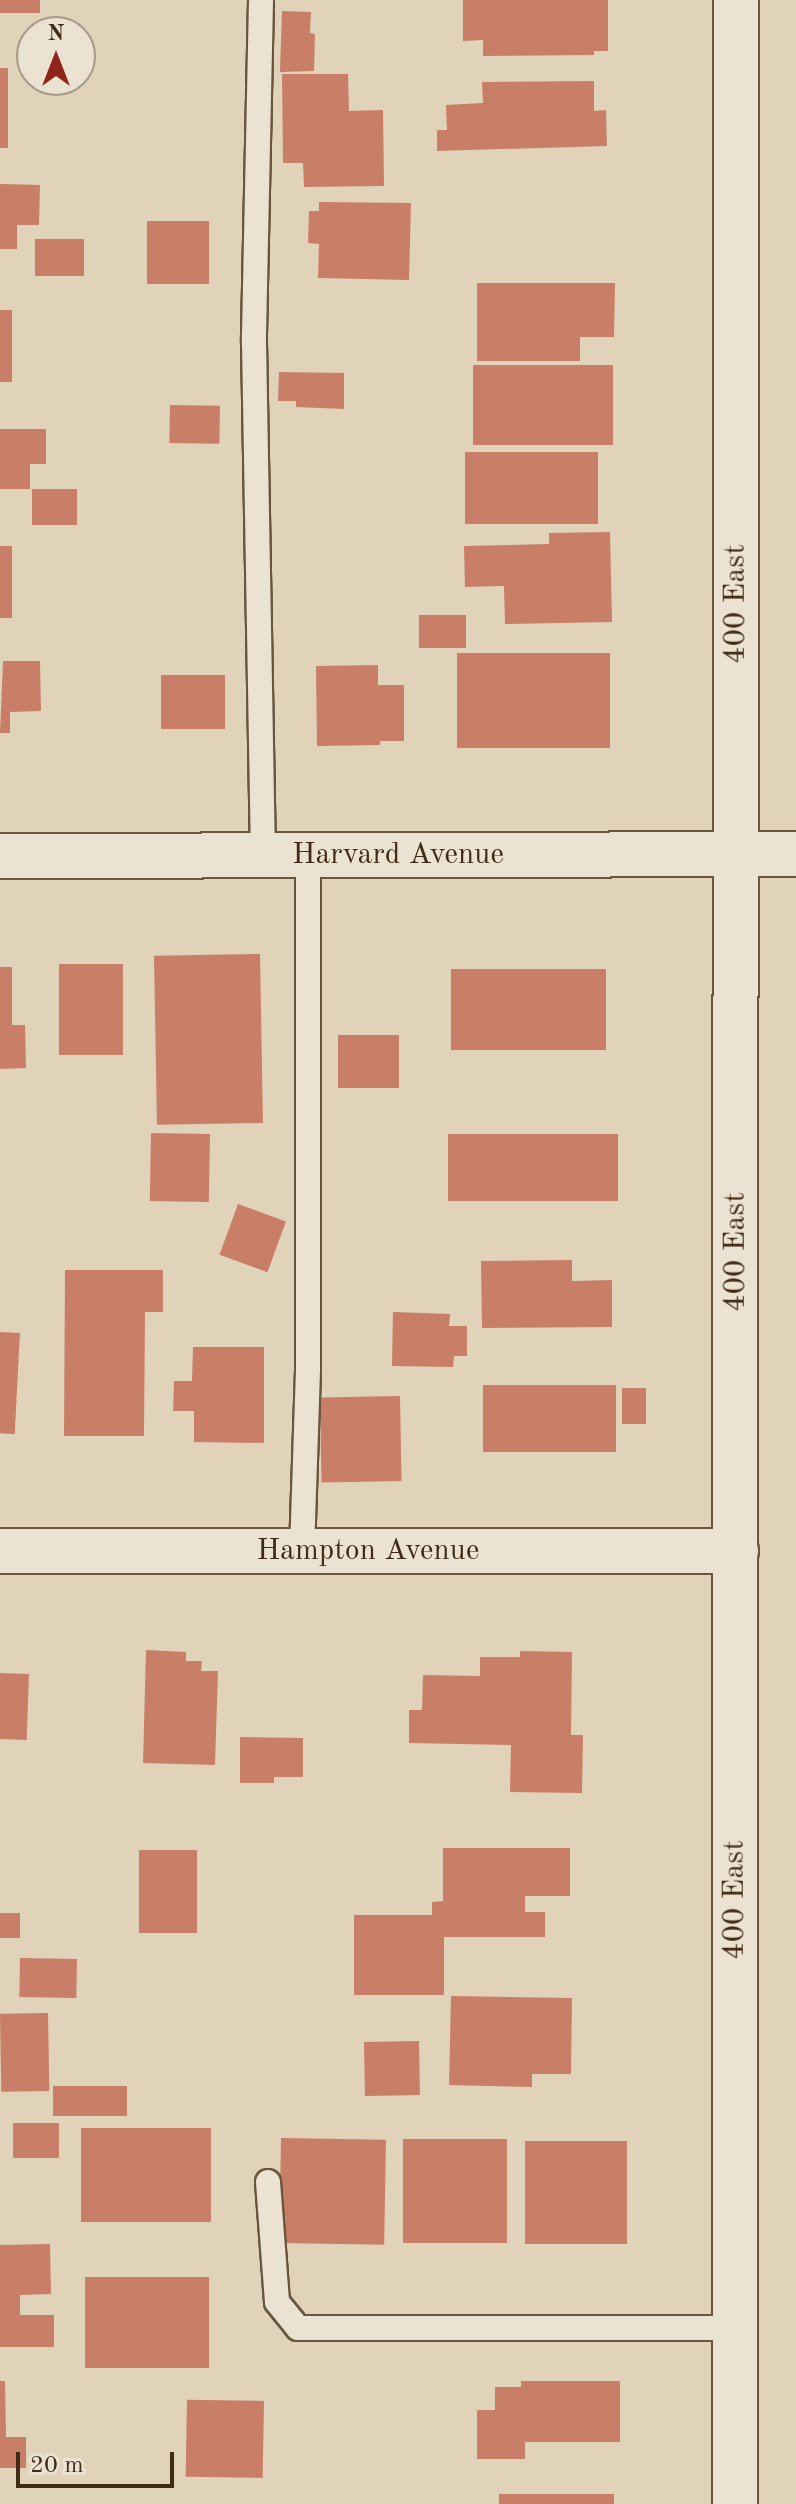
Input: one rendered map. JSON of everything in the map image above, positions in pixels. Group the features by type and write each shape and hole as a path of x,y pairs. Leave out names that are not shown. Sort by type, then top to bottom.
{"street":[{"name":"400 East","path":"735,2504 736,0"},
{"name":"Harvard Avenue","path":"0,856 796,854"},
{"name":"Hampton Avenue","path":"0,1551 736,1551"}],"lane":[{"path":"261,0 254,342 263,856"},
{"path":"302,1551 308,1370 308,856"},
{"path":"268,2182 277,2302 298,2328 735,2328"}],"building":[{"path":"0,0 40,0 40,13 0,13"},
{"path":"463,0 608,0 608,51 594,51 594,55 483,56 483,40 463,41"},
{"path":"282,11 311,12 310,33 315,34 314,71 280,72"},
{"path":"0,68 8,68 8,148 0,148"},
{"path":"282,74 348,74 349,111 383,110 384,186 304,187 303,163 283,163"},
{"path":"594,81 594,111 606,110 607,146 437,151 437,130 447,130 446,105 483,103 482,82"},
{"path":"0,184 40,185 39,225 17,225 17,249 0,249"},
{"path":"319,202 411,203 409,280 318,278 319,244 308,243 309,211 319,211"},
{"path":"147,221 209,221 209,284 147,284"},
{"path":"35,239 84,239 84,276 35,276"},
{"path":"477,283 615,283 614,337 580,337 580,361 477,361"},
{"path":"0,310 12,310 12,382 0,382"},
{"path":"473,365 613,365 613,445 473,445"},
{"path":"279,372 344,373 344,409 296,407 296,401 278,401"},
{"path":"170,405 220,406 219,444 169,443"},
{"path":"0,429 46,429 46,464 30,464 30,489 0,489"},
{"path":"465,452 598,452 598,524 465,524"},
{"path":"32,489 77,489 77,525 32,525"},
{"path":"610,532 612,622 505,624 504,586 465,587 464,546 549,544 549,533"},
{"path":"0,546 12,546 12,618 0,618"},
{"path":"419,615 466,615 466,648 419,648"},
{"path":"457,653 610,653 610,748 457,748"},
{"path":"3,661 40,661 41,711 10,712 10,733 0,733"},
{"path":"378,665 378,685 404,685 404,741 380,741 380,745 317,746 316,666"},
{"path":"161,675 225,675 225,729 161,729"},
{"path":"260,954 263,1123 157,1125 154,956"},
{"path":"59,964 123,964 123,1055 59,1055"},
{"path":"0,967 12,967 12,1025 25,1025 26,1068 0,1069"},
{"path":"451,969 606,969 606,1050 451,1050"},
{"path":"338,1035 399,1035 399,1088 338,1088"},
{"path":"151,1133 210,1134 209,1202 150,1201"},
{"path":"448,1134 618,1134 618,1201 448,1201"},
{"path":"238,1204 286,1221 267,1272 220,1255"},
{"path":"572,1260 572,1281 612,1280 612,1327 482,1328 481,1261"},
{"path":"65,1270 163,1270 163,1312 145,1312 144,1436 64,1436"},
{"path":"393,1312 450,1314 449,1326 467,1326 467,1356 454,1356 453,1367 392,1366"},
{"path":"0,1332 20,1333 15,1434 0,1433"},
{"path":"193,1347 264,1347 264,1443 194,1442 194,1411 173,1411 174,1381 192,1381"},
{"path":"483,1385 616,1385 616,1452 483,1452"},
{"path":"622,1388 646,1388 646,1424 622,1424"},
{"path":"400,1396 401,1481 321,1482 320,1397"},
{"path":"146,1650 186,1652 186,1661 202,1661 201,1671 218,1671 215,1765 143,1763"},
{"path":"520,1651 572,1652 571,1735 583,1735 582,1793 510,1792 511,1745 409,1743 409,1710 422,1710 423,1675 480,1676 480,1657 520,1657"},
{"path":"0,1673 29,1674 27,1740 0,1739"},
{"path":"240,1737 303,1738 303,1777 274,1777 274,1783 240,1783"},
{"path":"443,1848 570,1848 570,1896 525,1896 525,1912 545,1912 545,1937 444,1937 444,1995 354,1995 354,1915 432,1915 432,1902 443,1901"},
{"path":"139,1850 197,1850 197,1933 139,1933"},
{"path":"0,1913 20,1913 20,1938 0,1938"},
{"path":"20,1958 77,1959 76,1998 19,1997"},
{"path":"451,1996 572,1998 571,2074 532,2074 532,2087 449,2085"},
{"path":"48,2013 49,2091 1,2092 0,2014"},
{"path":"419,2041 420,2095 365,2096 364,2042"},
{"path":"53,2086 127,2086 127,2116 53,2116"},
{"path":"13,2123 59,2123 59,2158 13,2158"},
{"path":"81,2128 211,2128 211,2222 81,2222"},
{"path":"281,2138 386,2140 384,2245 279,2243"},
{"path":"403,2139 507,2139 507,2243 403,2243"},
{"path":"525,2141 627,2141 627,2244 525,2244"},
{"path":"50,2244 51,2294 20,2295 20,2315 54,2315 54,2347 0,2347 0,2245"},
{"path":"85,2277 209,2277 209,2368 85,2368"},
{"path":"0,2381 5,2381 6,2437 26,2437 26,2468 0,2468"},
{"path":"521,2381 620,2381 620,2442 525,2442 525,2459 477,2459 477,2410 495,2410 495,2387 521,2387"},
{"path":"187,2400 264,2401 263,2478 186,2477"},
{"path":"499,2494 614,2494 614,2504 499,2504"}]}
